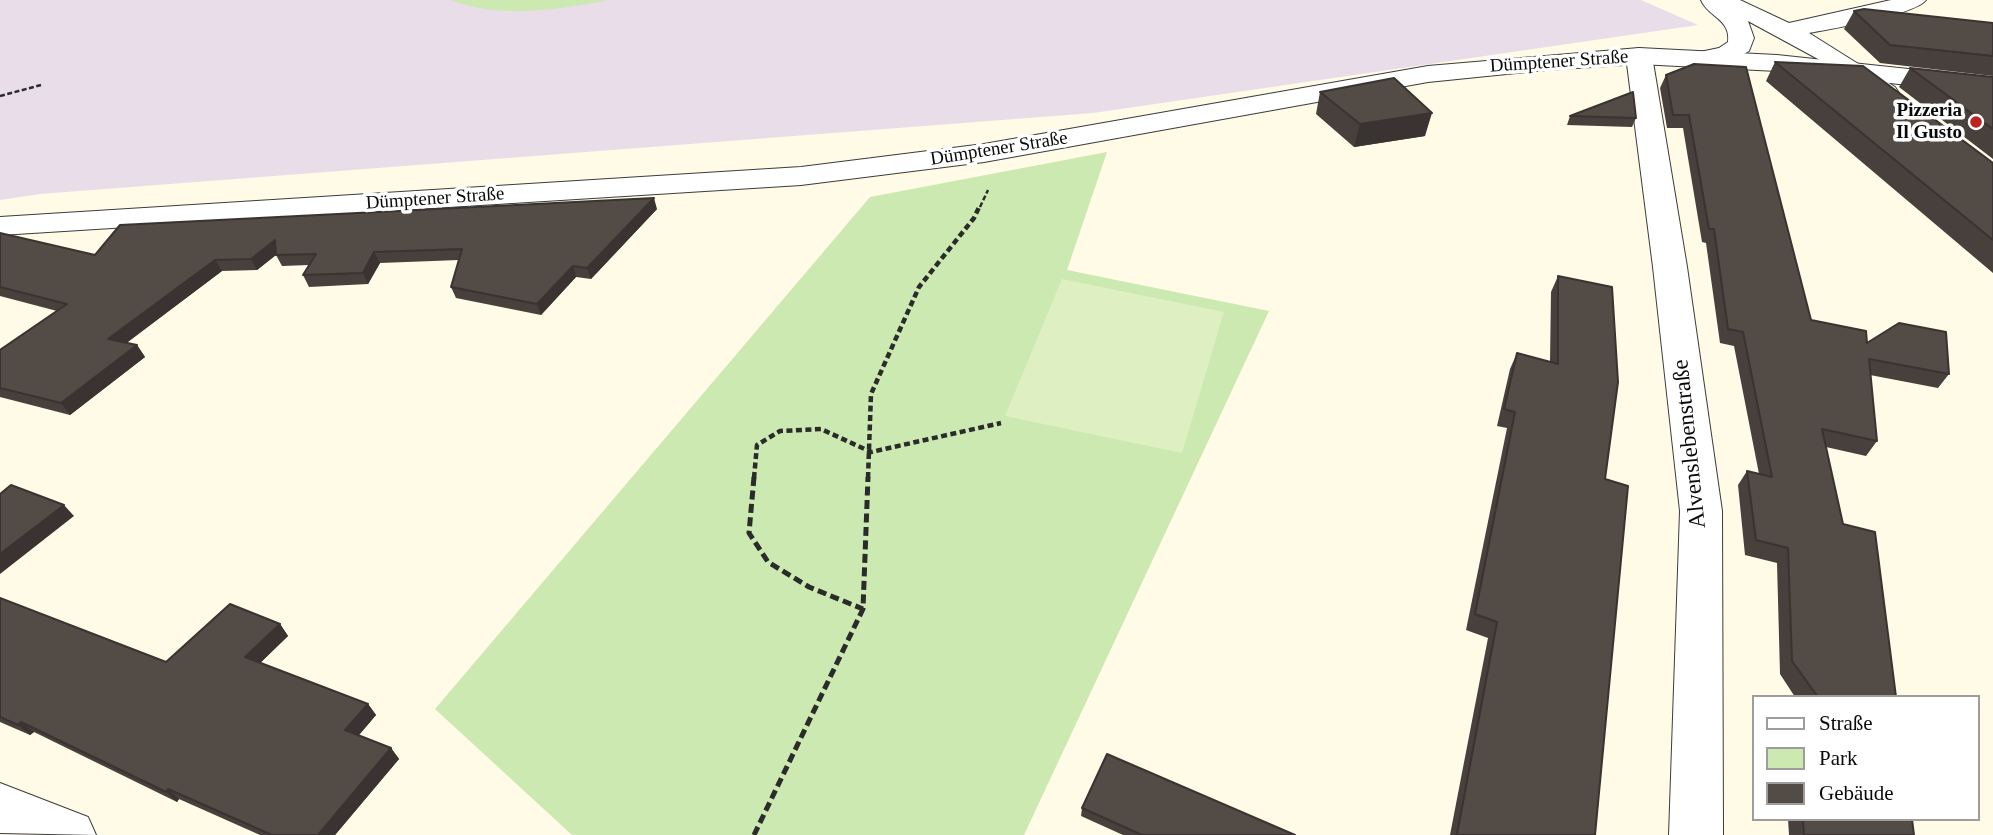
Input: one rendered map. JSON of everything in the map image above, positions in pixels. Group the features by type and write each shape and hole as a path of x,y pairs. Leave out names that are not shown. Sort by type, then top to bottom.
{"street":[{"path":"1699,59 1726,54 1740,46 1743,37 1741,28 1733,18 1711,0"},
{"path":"1721,0 1790,30 1857,71 1909,111"},
{"path":"1790,30 1884,10 1914,0"},
{"name":"Dümptener Straße","path":"0,226 801,176 984,153 1428,74 1639,56 1857,71 1993,86"},
{"name":"Alvenslebenstraße","path":"1639,56 1670,267 1701,511 1696,835"},
{"path":"0,808 69,835"}],"path":[{"path":"0,96 41,85"},
{"path":"754,835 863,609 872,394 919,287 974,218 989,188 984,153"},
{"path":"863,609 809,587 768,562 749,533 757,445 780,431 821,429 871,452 1001,423"}],"shaded area":[{"path":"0,0 1641,0 1698,25 1093,113 40,194 0,200"}],"green space":[{"path":"450,0 605,1 547,10 508,11 470,6"},
{"path":"1107,152 1067,270 1269,311 1024,835 572,835 435,709 870,197"},
{"path":"1062,279 1224,312 1182,453 1005,416"}],"building":[{"path":"1864,9 1993,23 1993,56 1890,45 1854,11"},
{"path":"1775,62 1863,66 1993,163 1993,240"},
{"path":"1694,64 1746,67 1811,320 1866,331 1867,343 1899,323 1946,332 1949,374 1869,359 1877,441 1822,429 1843,524 1875,532 1896,695 1817,695 1792,661 1788,548 1756,540 1747,471 1772,477 1743,332 1728,329 1714,229 1709,229 1689,115 1673,115 1666,75"},
{"path":"1910,68 1993,77 1993,129"},
{"path":"1394,78 1432,113 1360,124 1320,92"},
{"path":"1633,92 1636,118 1570,116"},
{"path":"654,198 587,268 573,266 537,304 451,287 462,249 374,252 363,273 303,275 316,254 276,255 275,240 251,259 215,260 108,339 137,345 61,403 0,388 0,350 67,304 0,287 0,233 95,255 120,225"},
{"path":"1558,276 1612,287 1618,382 1605,479 1628,486 1595,835 1459,835 1457,834 1497,622 1475,614 1515,412 1504,409 1517,353 1558,364"},
{"path":"11,485 64,505 0,554 0,494"},
{"path":"0,598 166,662 230,604 280,624 245,657 368,704 345,730 391,748 318,835 272,835 168,789 166,792 21,722 18,725 0,717"},
{"path":"1107,754 1295,835 1142,835 1082,808"},
{"path":"1803,821 1912,821 1914,835 1804,835"}],"place":[{"name":"Pizzeria Il Gusto","path":"1976,122"}]}
